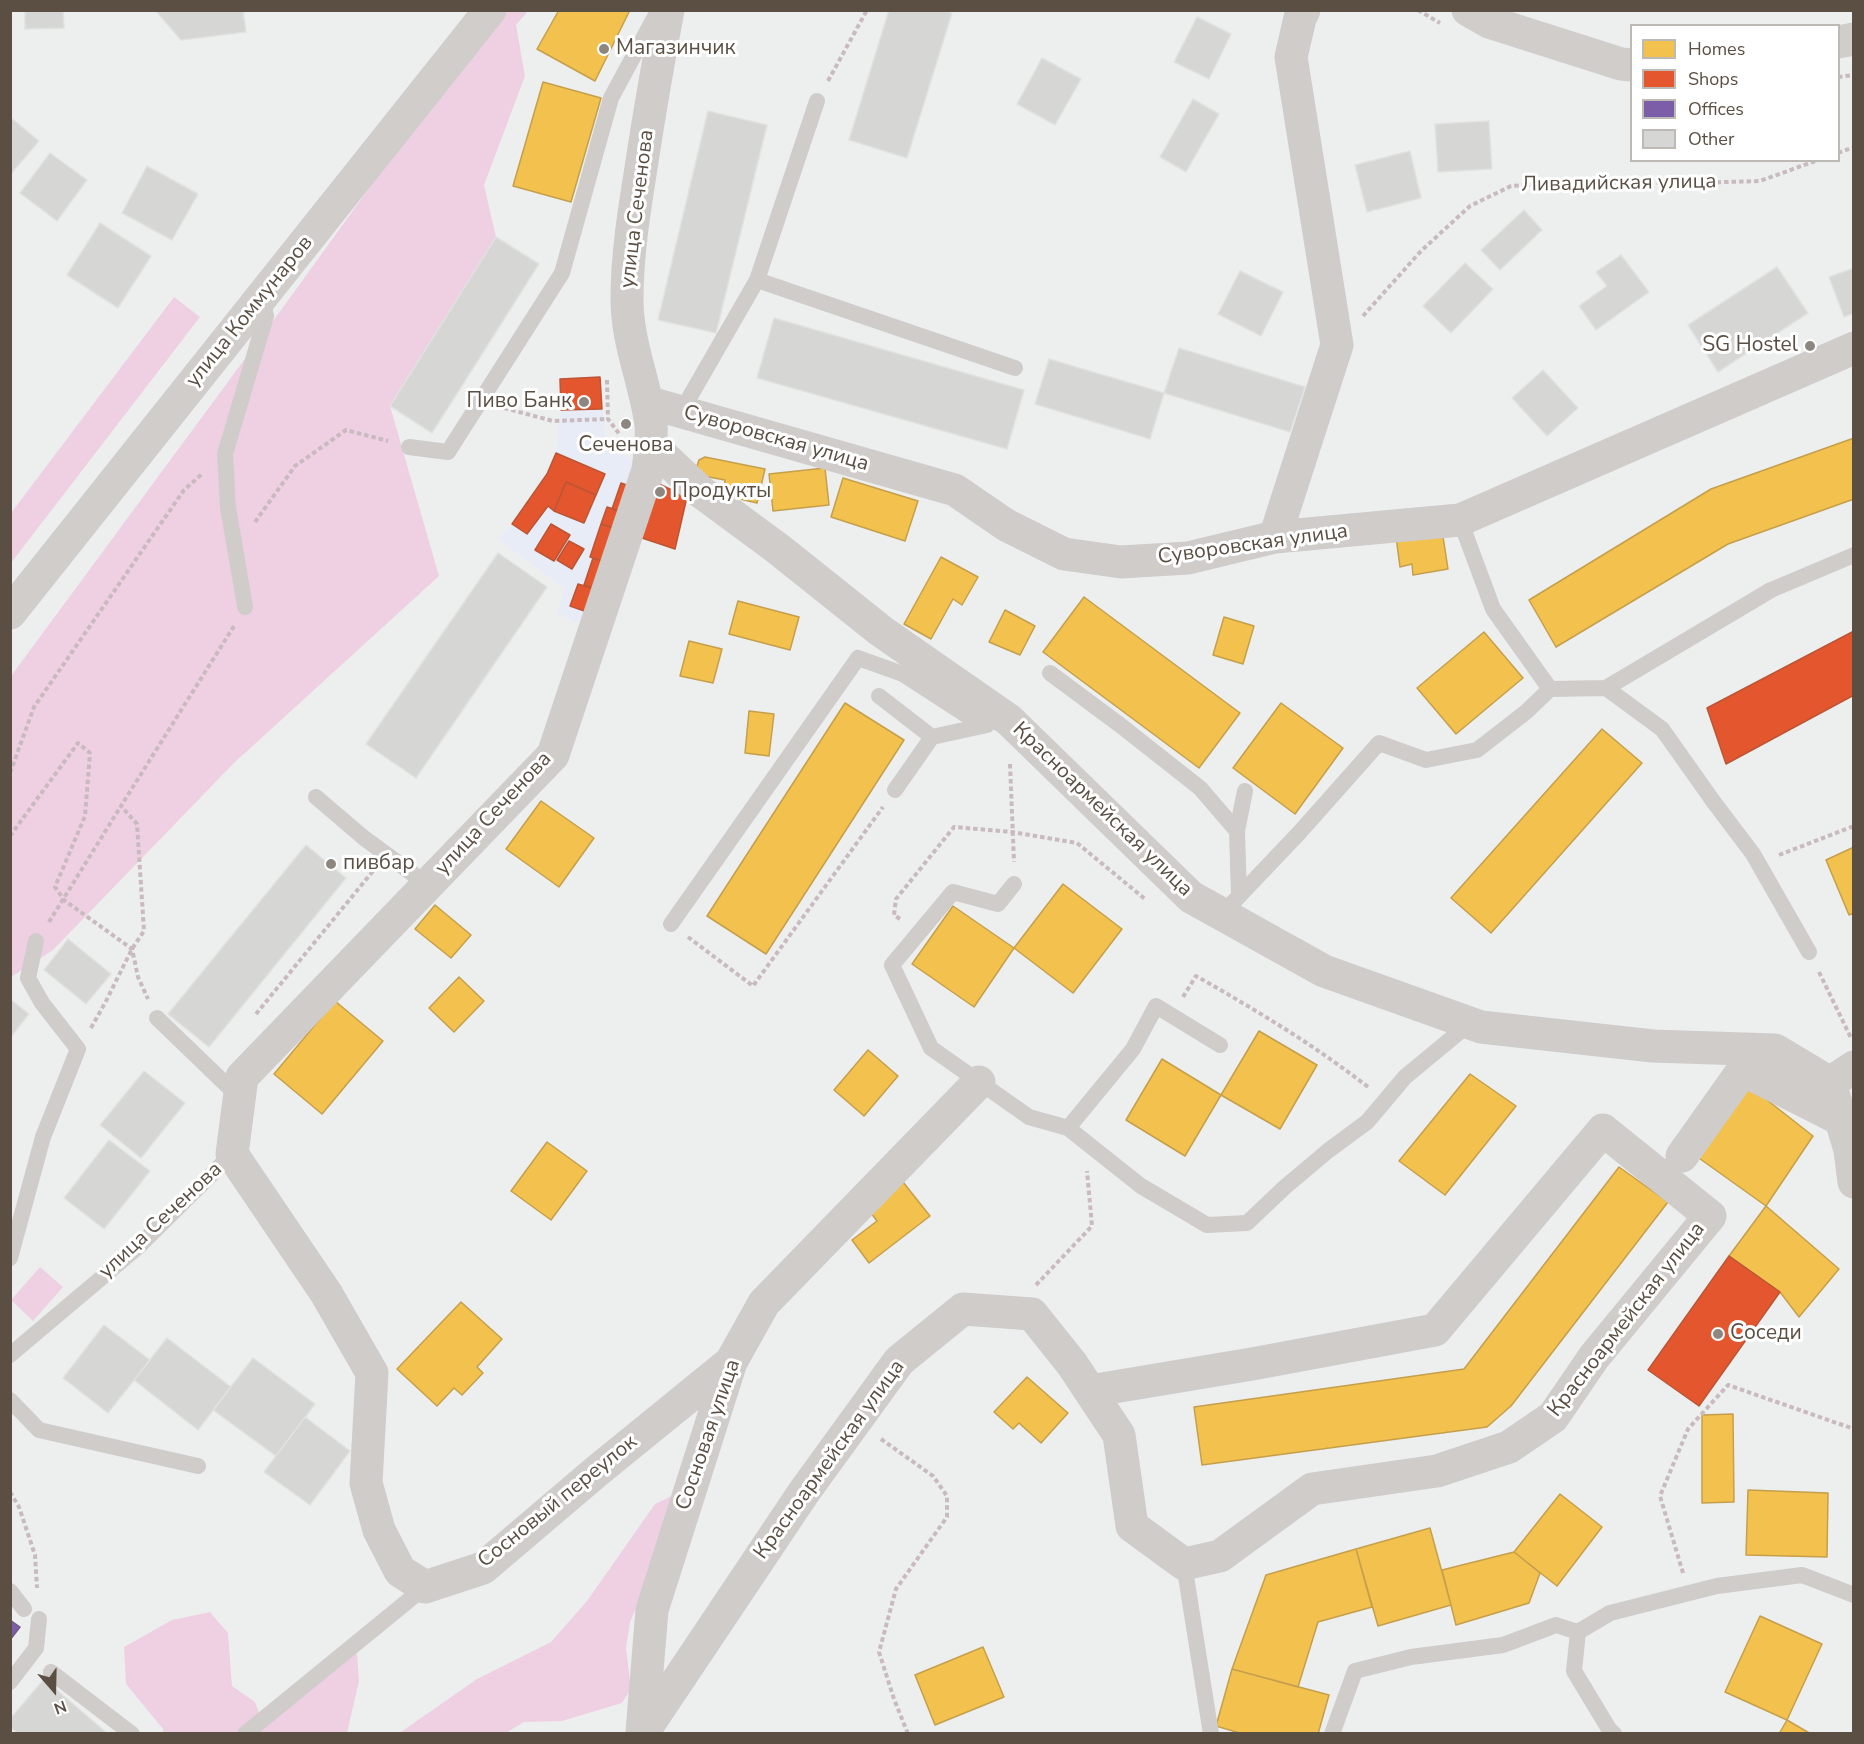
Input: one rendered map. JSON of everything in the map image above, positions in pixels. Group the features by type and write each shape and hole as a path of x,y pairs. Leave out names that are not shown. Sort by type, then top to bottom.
{"main road":[{"name":"улица Коммунаров","path":"10,613 490,10"},
{"path":"1468,10 1489,22 1621,64 1630,65"},
{"path":"1519,10 1630,48"}],"street":[{"name":"улица Сеченова","path":"232,1154 242,1077 553,755 648,470 651,426 647,402 631,344 627,302 628,249 668,10"},
{"path":"1275,537 1337,345 1291,57 1304,10"},
{"name":"Суворовская улица","path":"647,402 955,490 1006,525 1064,554 1121,562 1188,558 1275,537 1460,520 1854,348"},
{"name":"Красноармейская улица","path":"651,445 701,492 777,548 996,723 1191,897 1230,905 1324,970 1469,1024 1653,1046 1775,1050 1842,1075 1840,1119 1852,1150 1854,1182"},
{"path":"1682,1156 1743,1070 1840,1119"},
{"name":"Сосновая улица","path":"642,1734 652,1610 731,1362 764,1303 979,1082"},
{"name":"Красноармейская улица","path":"642,1734 804,1492 900,1361 963,1309 1032,1314 1072,1364 1119,1435 1132,1526 1184,1564 1220,1556 1312,1489 1437,1471 1509,1447 1553,1417 1594,1357 1710,1216 1603,1130 1435,1330 1252,1364 1090,1390"},
{"path":"232,1154 326,1293 372,1373 366,1483 379,1530 400,1571 425,1587"},
{"name":"Сосновый переулок","path":"425,1587 483,1568 731,1362"}],"lane":[{"path":"410,447 448,452 562,273 611,98 658,10"},
{"path":"681,412 757,280 817,101"},
{"path":"757,280 1015,368"},
{"path":"246,607 228,507 225,454 266,316 262,297"},
{"path":"1460,520 1493,609 1550,689"},
{"path":"1230,905 1299,833 1379,743 1426,760 1477,750 1526,712 1550,689 1606,688 1771,590 1854,555"},
{"path":"671,924 858,657 903,674 996,723"},
{"path":"1050,674 1120,724 1200,788 1238,831"},
{"path":"1606,688 1662,729 1758,862 1809,952"},
{"path":"879,696 932,737"},
{"path":"895,790 932,737 996,723"},
{"path":"1230,905 1245,791"},
{"path":"316,797 428,885"},
{"path":"1014,884 998,904 953,892 892,964 931,1048 1029,1118 1068,1128 1141,1186 1207,1225 1247,1223 1285,1187 1367,1122 1405,1077 1469,1024"},
{"path":"10,1258 43,1137 78,1049 42,1004 28,978 36,941"},
{"path":"1068,1128 1133,1049 1156,1006 1220,1045"},
{"path":"157,1018 239,1097"},
{"name":"улица Сеченова","path":"10,1354 138,1247 232,1154"},
{"path":"10,1400 39,1430 198,1466"},
{"path":"1184,1564 1211,1734"},
{"path":"1332,1734 1355,1671 1411,1657 1503,1645 1556,1625 1578,1632 1610,1613 1717,1586 1802,1575 1854,1595"},
{"path":"245,1734 425,1587"},
{"path":"10,1591 24,1609"},
{"path":"10,1682 36,1648 39,1619"},
{"path":"1578,1632 1574,1671 1614,1734"},
{"path":"51,1672 132,1734"}],"path":[{"path":"817,101 867,10"},
{"path":"1840,153 1854,147"},
{"name":"Ливадийская улица","path":"1337,345 1430,243 1470,206 1511,186 1566,182 1760,181 1812,162"},
{"path":"480,401 553,421 608,420"},
{"path":"235,549 295,466 346,430 410,447"},
{"path":"10,773 33,707 184,490 225,454"},
{"path":"36,941 64,900 246,607"},
{"path":"10,836 78,743 90,753 85,816 55,887 64,900 132,949 138,977 157,1018"},
{"path":"1010,756 1014,884"},
{"path":"671,924 753,986 895,790"},
{"path":"78,1049 144,931 136,824 121,806"},
{"path":"1758,862 1854,826"},
{"path":"919,933 894,915 896,899 954,827 1012,832"},
{"path":"254,1016 387,854"},
{"path":"1809,952 1854,1045"},
{"path":"1172,1015 1196,976 1266,1016 1324,1054 1386,1100"},
{"path":"1010,1312 1092,1226 1084,1141"},
{"path":"1700,1590 1686,1581 1660,1496 1688,1430 1728,1385 1854,1430"},
{"path":"856,1421 933,1476 947,1496 947,1517 896,1589 879,1652 908,1734"},
{"path":"10,1492 19,1508 35,1555 39,1619"}],"shaded area":[{"path":"497,11 528,11 516,25 525,76 484,185 496,237 390,406 439,576 234,763 53,950 11,977 11,676 289,299"},
{"path":"174,297 200,317 11,563 11,513"},
{"path":"602,409 606,437 640,470 586,627 557,613 564,588 498,539 512,524 547,474 556,453 561,410"},
{"path":"40,1267 63,1287 33,1321 11,1300"},
{"path":"674,1495 676,1519 630,1622 626,1648 631,1689 622,1703 562,1721 524,1722 506,1733 398,1734 477,1679 551,1642 587,1601 655,1504"},
{"path":"210,1612 228,1633 232,1686 255,1702 262,1721 357,1653 359,1681 347,1733 163,1733 163,1729 126,1684 124,1647 172,1620"}],"building: Homes":[{"path":"559,10 630,10 595,81 537,49"},
{"path":"543,82 601,98 571,202 513,186"},
{"path":"1854,438 1854,499 1728,544 1556,647 1529,600 1711,489"},
{"path":"705,457 765,469 757,503 723,495 725,480 703,476 697,466 699,460"},
{"path":"825,468 829,505 773,511 769,474"},
{"path":"843,478 918,501 905,541 831,517"},
{"path":"1442,530 1448,569 1413,575 1412,564 1400,567 1396,537"},
{"path":"941,557 978,577 962,605 953,599 931,639 904,624"},
{"path":"1084,597 1240,713 1199,768 1043,652"},
{"path":"738,601 799,617 790,650 729,634"},
{"path":"1005,610 1035,626 1020,655 989,642"},
{"path":"1224,617 1254,626 1243,664 1213,655"},
{"path":"1484,632 1523,678 1456,734 1417,688"},
{"path":"689,641 722,649 713,683 680,676"},
{"path":"845,703 904,740 766,954 707,916"},
{"path":"1281,703 1343,748 1295,814 1233,768"},
{"path":"749,711 774,714 769,756 745,753"},
{"path":"1602,729 1642,763 1491,933 1451,898"},
{"path":"541,801 594,838 559,887 506,849"},
{"path":"1854,847 1854,913 1849,915 1826,860"},
{"path":"1063,884 1122,929 1073,993 1014,948"},
{"path":"435,905 471,935 451,958 415,929"},
{"path":"953,906 1014,948 974,1007 912,964"},
{"path":"459,977 484,1001 454,1032 429,1008"},
{"path":"335,1001 383,1041 322,1114 274,1074"},
{"path":"1259,1031 1317,1065 1280,1129 1221,1095"},
{"path":"868,1050 898,1076 864,1116 834,1090"},
{"path":"1162,1059 1221,1095 1185,1156 1126,1120"},
{"path":"1470,1074 1516,1106 1445,1195 1399,1161"},
{"path":"1748,1085 1813,1136 1766,1206 1696,1156"},
{"path":"547,1142 587,1171 551,1220 511,1191"},
{"path":"1619,1167 1668,1202 1511,1406 1487,1427 1202,1465 1194,1407 1464,1369"},
{"path":"903,1182 930,1216 869,1263 852,1240 877,1221 868,1209"},
{"path":"1766,1206 1839,1269 1799,1317 1780,1292 1729,1256"},
{"path":"461,1302 502,1339 477,1367 483,1373 462,1395 454,1388 437,1406 397,1369"},
{"path":"1027,1377 1068,1413 1041,1443 1019,1423 1013,1429 994,1412"},
{"path":"1733,1414 1734,1502 1702,1503 1702,1415"},
{"path":"1748,1490 1828,1493 1827,1557 1746,1555"},
{"path":"1560,1494 1602,1527 1557,1586 1514,1552"},
{"path":"1430,1528 1451,1605 1378,1626 1356,1549"},
{"path":"1356,1549 1372,1607 1318,1622 1298,1687 1232,1669 1266,1575"},
{"path":"1514,1552 1540,1573 1529,1603 1456,1625 1442,1570"},
{"path":"1760,1616 1822,1644 1787,1720 1725,1692"},
{"path":"983,1647 1004,1697 935,1725 915,1675"},
{"path":"1232,1669 1329,1695 1318,1734 1243,1734 1216,1726"},
{"path":"1787,1720 1811,1734 1779,1734"}],"building: Shops":[{"path":"600,377 602,409 561,410 560,379"},
{"path":"556,453 605,474 596,495 566,482 554,511 548,506 527,534 512,524 547,474"},
{"path":"566,482 596,495 584,523 554,511"},
{"path":"621,483 635,488 626,513 612,509"},
{"path":"659,484 687,497 675,549 642,538"},
{"path":"607,507 626,513 620,530 601,524"},
{"path":"551,524 570,535 554,561 535,550"},
{"path":"601,524 620,530 608,563 590,557"},
{"path":"569,541 584,549 572,569 557,560"},
{"path":"593,558 608,563 598,590 584,585"},
{"path":"578,584 598,590 590,613 570,606"},
{"path":"1854,631 1854,695 1726,764 1707,708"},
{"path":"1729,1256 1780,1292 1699,1406 1648,1370"}],"building: Offices":[{"path":"10,1620 20,1627 10,1640"}],"building: Other":[{"path":"25,10 63,10 64,28 25,29"},
{"path":"155,10 243,10 246,32 181,40"},
{"path":"889,10 943,10 952,13 907,158 849,140"},
{"path":"1197,17 1231,34 1209,79 1174,62"},
{"path":"1042,58 1081,79 1055,125 1017,104"},
{"path":"1193,99 1219,114 1186,172 1160,157"},
{"path":"708,111 767,125 716,333 658,320"},
{"path":"10,117 39,141 10,175"},
{"path":"1489,121 1492,169 1438,172 1435,124"},
{"path":"1410,151 1421,198 1367,212 1355,165"},
{"path":"50,153 87,180 57,221 20,193"},
{"path":"147,166 198,194 172,240 122,213"},
{"path":"1524,210 1542,230 1500,270 1481,250"},
{"path":"100,223 151,256 118,308 67,275"},
{"path":"496,237 539,264 432,433 390,406"},
{"path":"1621,255 1649,292 1596,330 1579,306 1607,286 1596,272"},
{"path":"1465,263 1493,289 1451,333 1423,306"},
{"path":"1777,267 1808,313 1718,372 1688,325"},
{"path":"1854,268 1854,313 1844,317 1829,277"},
{"path":"1240,271 1283,292 1261,336 1218,314"},
{"path":"774,318 1024,390 1007,449 757,378"},
{"path":"1179,348 1305,387 1290,432 1164,393"},
{"path":"1049,359 1164,393 1150,439 1035,404"},
{"path":"1543,370 1578,408 1547,436 1512,398"},
{"path":"498,553 547,587 416,778 366,744"},
{"path":"306,845 346,878 209,1047 168,1014"},
{"path":"68,939 111,974 86,1004 44,970"},
{"path":"10,999 29,1014 10,1038"},
{"path":"144,1071 185,1103 141,1158 100,1125"},
{"path":"109,1140 150,1171 104,1229 64,1198"},
{"path":"104,1325 150,1360 108,1413 63,1378"},
{"path":"167,1338 231,1387 198,1430 134,1380"},
{"path":"253,1358 315,1404 276,1456 213,1410"},
{"path":"305,1417 350,1451 310,1505 264,1472"},
{"path":"44,1679 108,1734 18,1734 10,1727 10,1719"}],"place":[{"name":"Магазинчик","path":"604,49"},
{"name":"SG Hostel","path":"1810,346"},
{"name":"Пиво Банк","path":"584,402"},
{"name":"Сеченова","path":"626,424"},
{"name":"Продукты","path":"660,492"},
{"name":"пивбар","path":"331,864"},
{"name":"Соседи","path":"1718,1334"}]}
